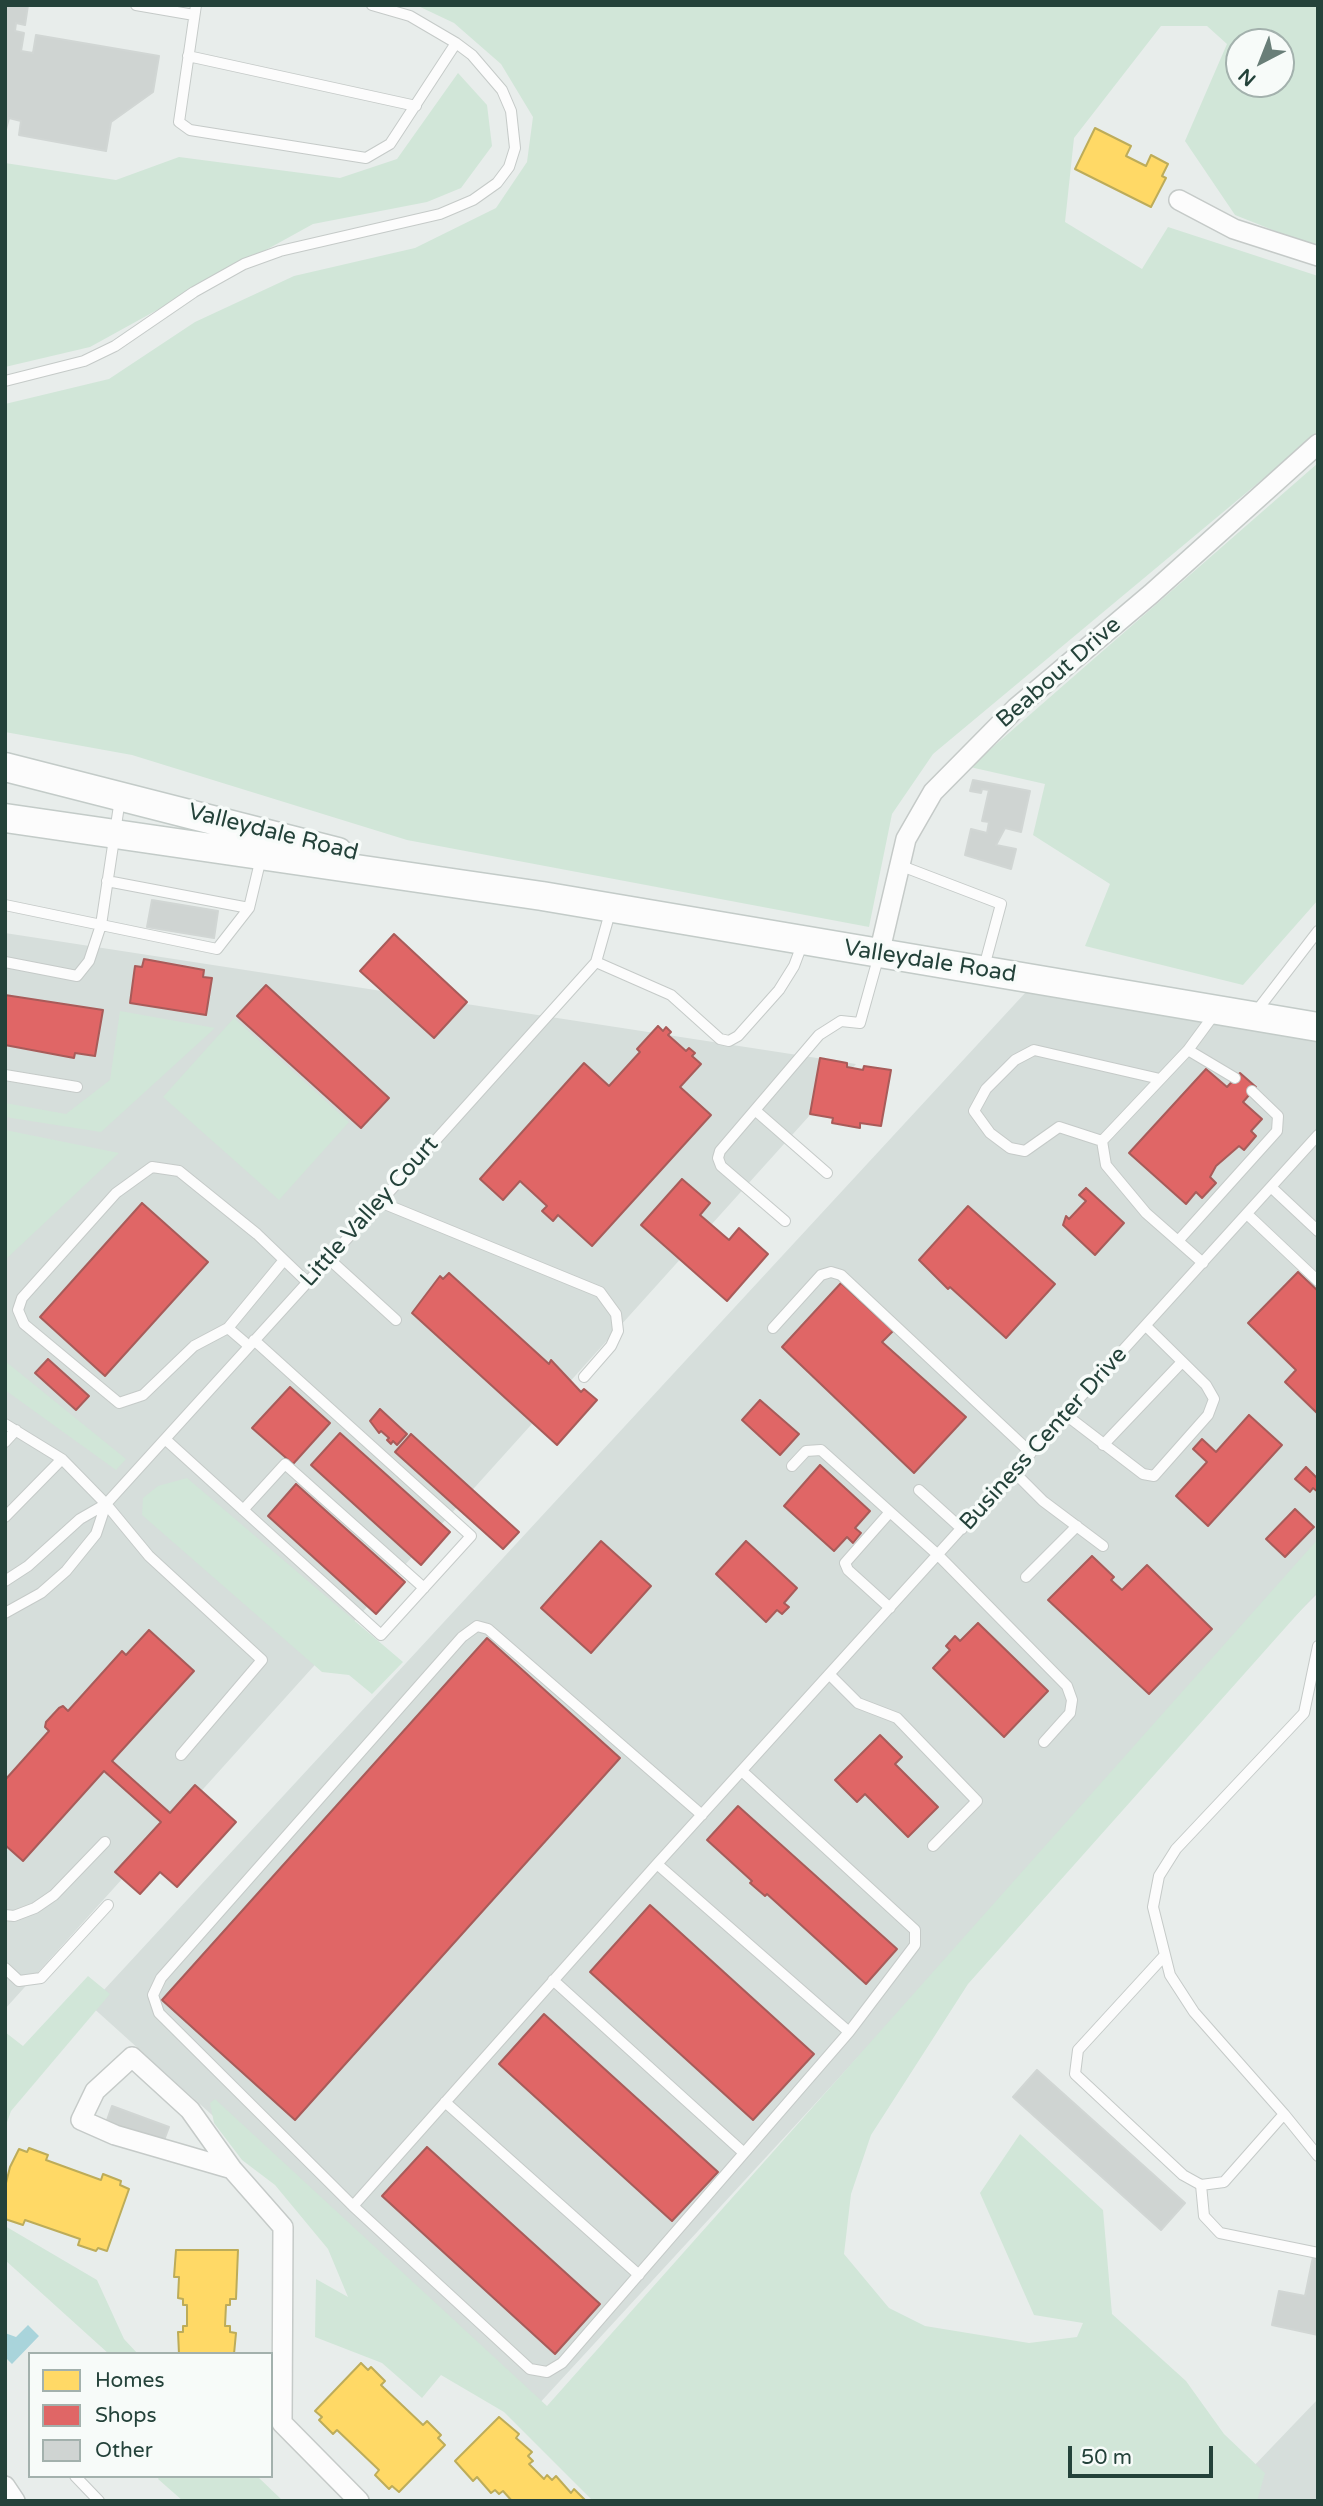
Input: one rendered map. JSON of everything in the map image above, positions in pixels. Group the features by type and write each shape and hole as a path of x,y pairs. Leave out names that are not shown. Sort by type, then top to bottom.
{"main road":[{"name":"Valleydale Road","path":"5,767 121,795 264,846"},
{"name":"Valleydale Road","path":"5,818 113,834 333,851 465,874 542,897 1318,1027"}],"street":[{"path":"1179,200 1234,229 1318,256"},
{"name":"Beabout Drive","path":"879,954 899,865 914,822 933,792 966,756 1318,444"},
{"path":"232,2169 115,2135 81,2120 95,2091 132,2057 190,2110 232,2169 283,2227 282,2423 359,2501"},
{"path":"5,2486 15,2501"}],"lane":[{"path":"136,5 195,10 179,121 190,130 366,158 390,144 456,43"},
{"path":"5,381 63,367 115,346 194,292 244,264 292,248 440,214 488,191 506,173 515,148 511,111 494,79 456,43 410,16 372,5"},
{"path":"188,56 416,106"},
{"path":"5,962 77,976 89,961 101,925 121,795"},
{"path":"5,905 217,949 249,908 264,846"},
{"path":"899,865 1000,904 983,969"},
{"path":"107,881 249,908"},
{"name":"Little Valley Court","path":"106,1504 596,962 611,908"},
{"path":"1252,1016 1318,931"},
{"path":"596,962 671,995 720,1039 729,1041 738,1037 779,990 794,966 803,941"},
{"path":"785,1221 721,1166 718,1158 720,1151 829,1026 841,1021 860,1023 879,954"},
{"path":"1102,1141 1188,1050 1217,1010"},
{"path":"1188,1050 1235,1078"},
{"path":"1102,1141 1059,1127 1025,1151 1010,1148 990,1133 974,1111 986,1089 1015,1060 1034,1051 1160,1079"},
{"path":"5,1075 77,1087"},
{"path":"1178,1241 1277,1131 1278,1115 1252,1091"},
{"path":"756,1111 827,1173"},
{"name":"Business Center Drive","path":"353,2206 657,1864 1318,1135"},
{"path":"1102,1141 1105,1165 1146,1213 1203,1263"},
{"path":"284,1260 229,1328 194,1346 143,1395 119,1403 24,1324 18,1310 22,1298 116,1193 152,1167 179,1171 257,1234 307,1282"},
{"path":"1271,1187 1318,1231"},
{"path":"380,1202 600,1293 616,1314 618,1331 611,1346 584,1377"},
{"path":"1247,1214 1318,1281"},
{"path":"329,1259 396,1320"},
{"path":"773,1328 821,1275 831,1272 841,1275 1031,1453"},
{"path":"1066,1415 1143,1474 1154,1476 1208,1415 1214,1399 1206,1385 1146,1326"},
{"path":"165,1439 381,1635 471,1536 251,1343 229,1328"},
{"path":"1103,1445 1182,1362"},
{"path":"5,1424 62,1459 106,1504 149,1556 262,1660 181,1755"},
{"path":"5,1442 16,1430"},
{"path":"792,1466 806,1451 821,1450 938,1555 1067,1686 1072,1700 1070,1713 1044,1742"},
{"path":"5,1517 62,1459"},
{"path":"243,1510 285,1464 424,1588"},
{"path":"1014,1472 1043,1501 1103,1546"},
{"path":"919,1490 962,1529"},
{"path":"5,1581 28,1566 80,1519 106,1504"},
{"path":"5,1613 41,1593 66,1571 90,1545 106,1504"},
{"path":"890,1512 845,1563 848,1570 890,1608"},
{"path":"1026,1577 1077,1526"},
{"path":"702,1815 488,1629 477,1626 461,1637 162,1978 153,1995 159,2013 353,2206 530,2369 547,2372 562,2363 849,2032 915,1945 915,1930 743,1772"},
{"path":"1318,1646 1304,1713 1176,1849 1159,1876 1153,1907 1170,1975 1194,2012 1318,2156"},
{"path":"830,1675 858,1703 897,1718 977,1801 933,1846"},
{"path":"5,1915 14,1916 35,1908 54,1895 105,1842"},
{"path":"657,1864 849,2032"},
{"path":"5,1968 19,1981 41,1978 108,1905"},
{"path":"1165,1955 1078,2050 1075,2074 1183,2175 1201,2185 1224,2182 1284,2114"},
{"path":"553,1980 744,2154"},
{"path":"445,2102 639,2275"},
{"path":"1201,2185 1204,2216 1220,2233 1318,2253"},
{"path":"77,2478 99,2501"}],"shaded area":[{"path":"5,933 856,1064 5,2009"},
{"path":"1038,979 1318,1022 1318,1593 872,2042 536,2407 90,2005"},
{"path":"1318,2399 1318,2501 1237,2501 1249,2471"}],"green space":[{"path":"416,5 1318,5 1318,248 1235,215 1185,141 1225,49 1225,98 1295,98 1295,28 1225,28 1225,42 1207,26 1161,26 1074,138 1065,222 1142,269 1168,227 1318,276 1318,433 933,754 892,814 869,927 407,840 132,755 5,732 5,404 109,379 195,322 294,276 415,248 496,208 527,162 533,117 501,64 454,23"},
{"path":"458,73 487,105 492,146 461,188 427,202 313,224 90,347 5,367 5,163 116,180 179,157 340,178 397,159"},
{"path":"1318,463 1318,900 1243,985 1085,946 1110,884 1033,835 1045,784 970,767"},
{"path":"120,1011 215,1028 101,1132 5,1117 5,1103 66,1114 110,1080"},
{"path":"234,1018 349,1122 279,1200 163,1097"},
{"path":"5,1130 119,1153 5,1260"},
{"path":"5,1361 126,1459 116,1470 5,1390"},
{"path":"187,1478 403,1662 372,1694 349,1675 322,1672 142,1515 143,1498 158,1486"},
{"path":"1318,1539 1318,1591 968,1984 871,2135 851,2194 844,2254 889,2308 925,2326 1029,2343 1077,2337 1083,2323 1034,2315 980,2193 1020,2134 1103,2210 1112,2314 1186,2381 1224,2434 1265,2473 1257,2501 593,2501 504,2412 441,2375 422,2398 382,2363 315,2337 316,2279 348,2297 328,2249 275,2185 242,2160 214,2123 210,2103 215,2099 547,2406"},
{"path":"88,1976 110,1994 11,2111 5,2128 5,2032 23,2046"},
{"path":"5,2226 97,2280 124,2339 136,2352 107,2352 5,2260"},
{"path":"259,2478 283,2501 183,2501 158,2479"}],"water":[{"path":"28,2325 39,2336 12,2364 5,2357 5,2333 16,2337"}],"building: Homes":[{"path":"1095,128 1131,146 1126,156 1146,166 1151,155 1168,164 1162,176 1166,178 1151,207 1075,169"},
{"path":"29,2148 48,2155 46,2160 101,2180 103,2174 121,2181 120,2185 129,2189 107,2251 98,2248 96,2251 78,2245 80,2239 25,2220 23,2225 5,2219 5,2187 10,2167 19,2149 27,2152"},
{"path":"176,2250 238,2250 236,2299 230,2299 230,2305 226,2305 225,2326 230,2326 230,2332 236,2333 234,2352 179,2352 178,2332 183,2332 183,2326 187,2326 187,2305 183,2305 183,2299 178,2298 179,2277 174,2277"},
{"path":"361,2363 368,2370 371,2367 385,2381 381,2385 423,2425 427,2421 441,2435 438,2438 445,2445 399,2492 392,2486 389,2489 375,2475 379,2470 337,2430 333,2434 319,2420 322,2417 315,2411"},
{"path":"499,2417 519,2434 516,2438 532,2452 528,2456 533,2461 529,2464 544,2479 547,2475 552,2480 556,2476 571,2493 574,2489 586,2501 512,2501 503,2491 499,2494 495,2490 491,2493 477,2477 473,2481 455,2461"}],"building: Shops":[{"path":"394,934 467,1002 434,1038 360,971"},
{"path":"144,959 204,970 203,977 212,978 206,1015 130,1003 135,966 142,967"},
{"path":"266,985 389,1098 361,1128 237,1016"},
{"path":"5,995 103,1010 95,1056 75,1053 74,1058 5,1045"},
{"path":"658,1026 663,1031 666,1027 671,1032 668,1035 686,1051 689,1048 695,1053 692,1056 701,1064 680,1087 711,1115 592,1246 558,1215 553,1221 542,1211 547,1206 520,1181 503,1200 480,1179 584,1063 609,1086 640,1052 637,1049"},
{"path":"820,1058 847,1063 847,1067 863,1070 864,1066 891,1070 881,1126 860,1123 860,1128 832,1123 833,1118 810,1114"},
{"path":"1206,1069 1227,1087 1240,1073 1256,1087 1243,1102 1262,1119 1251,1131 1256,1136 1244,1150 1239,1146 1216,1166 1210,1177 1216,1183 1202,1198 1196,1192 1186,1204 1129,1153"},
{"path":"682,1179 710,1203 700,1215 729,1240 739,1228 768,1254 727,1301 641,1225"},
{"path":"1086,1188 1124,1223 1095,1255 1063,1225 1066,1216 1069,1219 1086,1201 1079,1195"},
{"path":"142,1203 208,1262 105,1376 40,1317"},
{"path":"968,1206 1055,1284 1006,1338 950,1287 948,1289 919,1260"},
{"path":"1298,1272 1318,1291 1318,1414 1285,1382 1296,1370 1248,1323"},
{"path":"449,1273 549,1364 551,1360 581,1392 584,1389 597,1400 557,1445 412,1313 440,1276 443,1279"},
{"path":"841,1283 893,1331 882,1342 966,1417 914,1473 782,1347"},
{"path":"48,1359 89,1396 76,1410 35,1373"},
{"path":"290,1387 330,1423 293,1464 252,1428"},
{"path":"760,1400 799,1434 780,1455 742,1420"},
{"path":"380,1409 407,1434 397,1445 393,1441 391,1444 387,1440 389,1438 381,1431 379,1433 370,1421"},
{"path":"1249,1415 1282,1445 1208,1526 1176,1496 1207,1462 1193,1449 1202,1439 1216,1452"},
{"path":"340,1433 450,1532 421,1565 311,1465"},
{"path":"411,1434 519,1532 503,1549 395,1452"},
{"path":"820,1465 870,1511 855,1528 861,1533 853,1543 847,1537 834,1551 784,1506"},
{"path":"1306,1467 1318,1479 1318,1492 1313,1488 1310,1492 1295,1479"},
{"path":"296,1484 405,1582 376,1614 268,1516"},
{"path":"1295,1509 1314,1527 1285,1557 1266,1539"},
{"path":"601,1541 651,1586 591,1653 541,1608"},
{"path":"746,1541 797,1588 784,1603 789,1607 782,1614 777,1610 766,1622 716,1574"},
{"path":"1092,1556 1114,1577 1111,1580 1122,1590 1147,1565 1212,1629 1149,1694 1048,1600"},
{"path":"978,1623 1048,1691 1004,1737 933,1668 950,1650 946,1646 955,1636 960,1641"},
{"path":"149,1630 194,1671 112,1761 170,1813 195,1785 236,1822 177,1887 160,1872 140,1894 115,1872 161,1822 104,1771 23,1861 5,1845 5,1780 49,1731 45,1727 46,1722 59,1708 63,1706 68,1711 122,1651 126,1655"},
{"path":"487,1638 620,1758 295,2120 162,2000"},
{"path":"880,1735 902,1757 895,1764 938,1807 908,1837 865,1794 857,1802 835,1780"},
{"path":"738,1806 897,1949 866,1984 767,1894 765,1896 750,1883 752,1881 707,1840"},
{"path":"650,1905 814,2054 753,2120 590,1972"},
{"path":"544,2014 718,2172 672,2221 499,2064"},
{"path":"427,2147 600,2304 555,2354 382,2196"}],"building: Other":[{"path":"5,5 28,5 25,25 16,23 15,31 24,33 21,51 33,53 36,35 159,56 153,92 111,122 106,151 19,135 21,121 9,118 5,133"},
{"path":"973,780 1030,791 1021,832 1005,828 996,845 1016,849 1011,869 965,855 971,829 987,833 989,822 982,821 989,790 982,789 981,793 970,791"},
{"path":"152,900 218,911 214,938 147,927"},
{"path":"1037,2070 1185,2203 1161,2230 1013,2097"},
{"path":"112,2106 169,2127 163,2143 106,2123"},
{"path":"1313,2257 1318,2258 1318,2335 1272,2325 1279,2291 1305,2296"}]}
